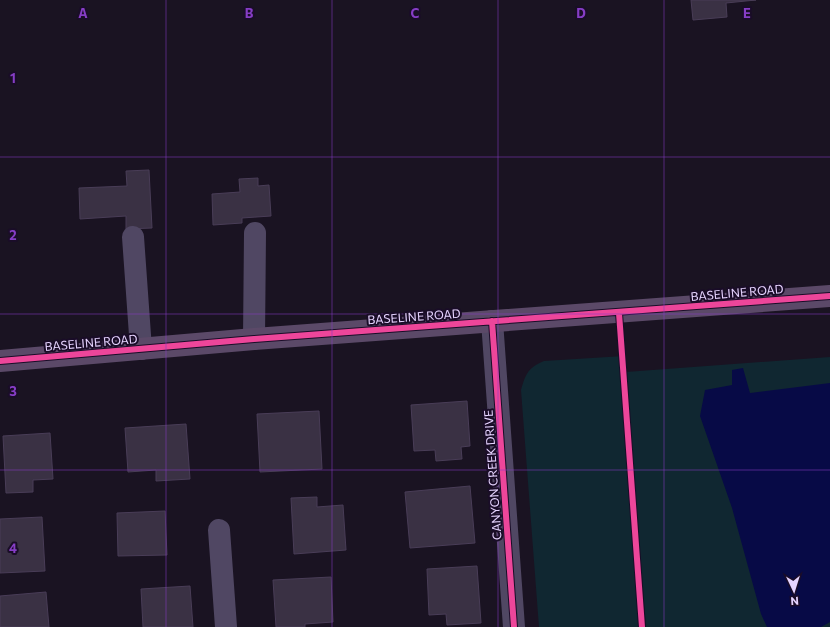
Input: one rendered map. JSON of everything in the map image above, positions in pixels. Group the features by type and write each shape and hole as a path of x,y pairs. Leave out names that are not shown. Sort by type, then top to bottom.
{"main road":[{"name":"BASELINE ROAD","path":"0,361 254,339 830,296"}],"street":[{"path":"254,339 255,233"},
{"path":"133,237 141,349"},
{"name":"CANYON CREEK DRIVE","path":"492,321 514,627"},
{"path":"219,530 226,627"}],"shaded area":[{"path":"624,356 626,372 830,357 830,627 646,627 626,377 635,539 642,627 539,627 521,390 528,372 534,366 544,361"},
{"path":"743,368 750,393 830,383 830,622 821,627 767,627 761,614 732,508 700,416 705,390 732,385 732,370"}],"building":[{"path":"691,0 756,0 726,3 727,17 693,20"},
{"path":"149,170 152,228 126,229 126,216 80,219 79,188 127,186 126,171"},
{"path":"258,178 258,186 269,185 271,216 242,218 242,223 213,225 212,194 240,192 239,179"},
{"path":"467,401 470,446 461,447 462,459 436,461 435,450 414,451 411,405"},
{"path":"319,411 322,469 260,472 257,414"},
{"path":"186,424 190,479 156,481 156,470 128,472 125,428"},
{"path":"50,433 53,479 33,480 33,492 6,493 3,436"},
{"path":"470,486 475,543 410,548 405,492"},
{"path":"317,497 317,507 343,505 346,550 294,554 291,498"},
{"path":"165,511 167,555 118,556 117,513"},
{"path":"42,517 45,571 0,573 0,519"},
{"path":"477,566 481,623 447,625 446,614 429,615 427,569"},
{"path":"331,577 333,622 305,624 305,627 276,627 273,580"},
{"path":"190,586 193,627 143,627 141,589"},
{"path":"46,592 49,627 0,627 0,596"}],"cycle path":[{"path":"0,361 254,339 830,296"},
{"path":"619,313 642,627"},
{"path":"492,321 514,627"}]}
